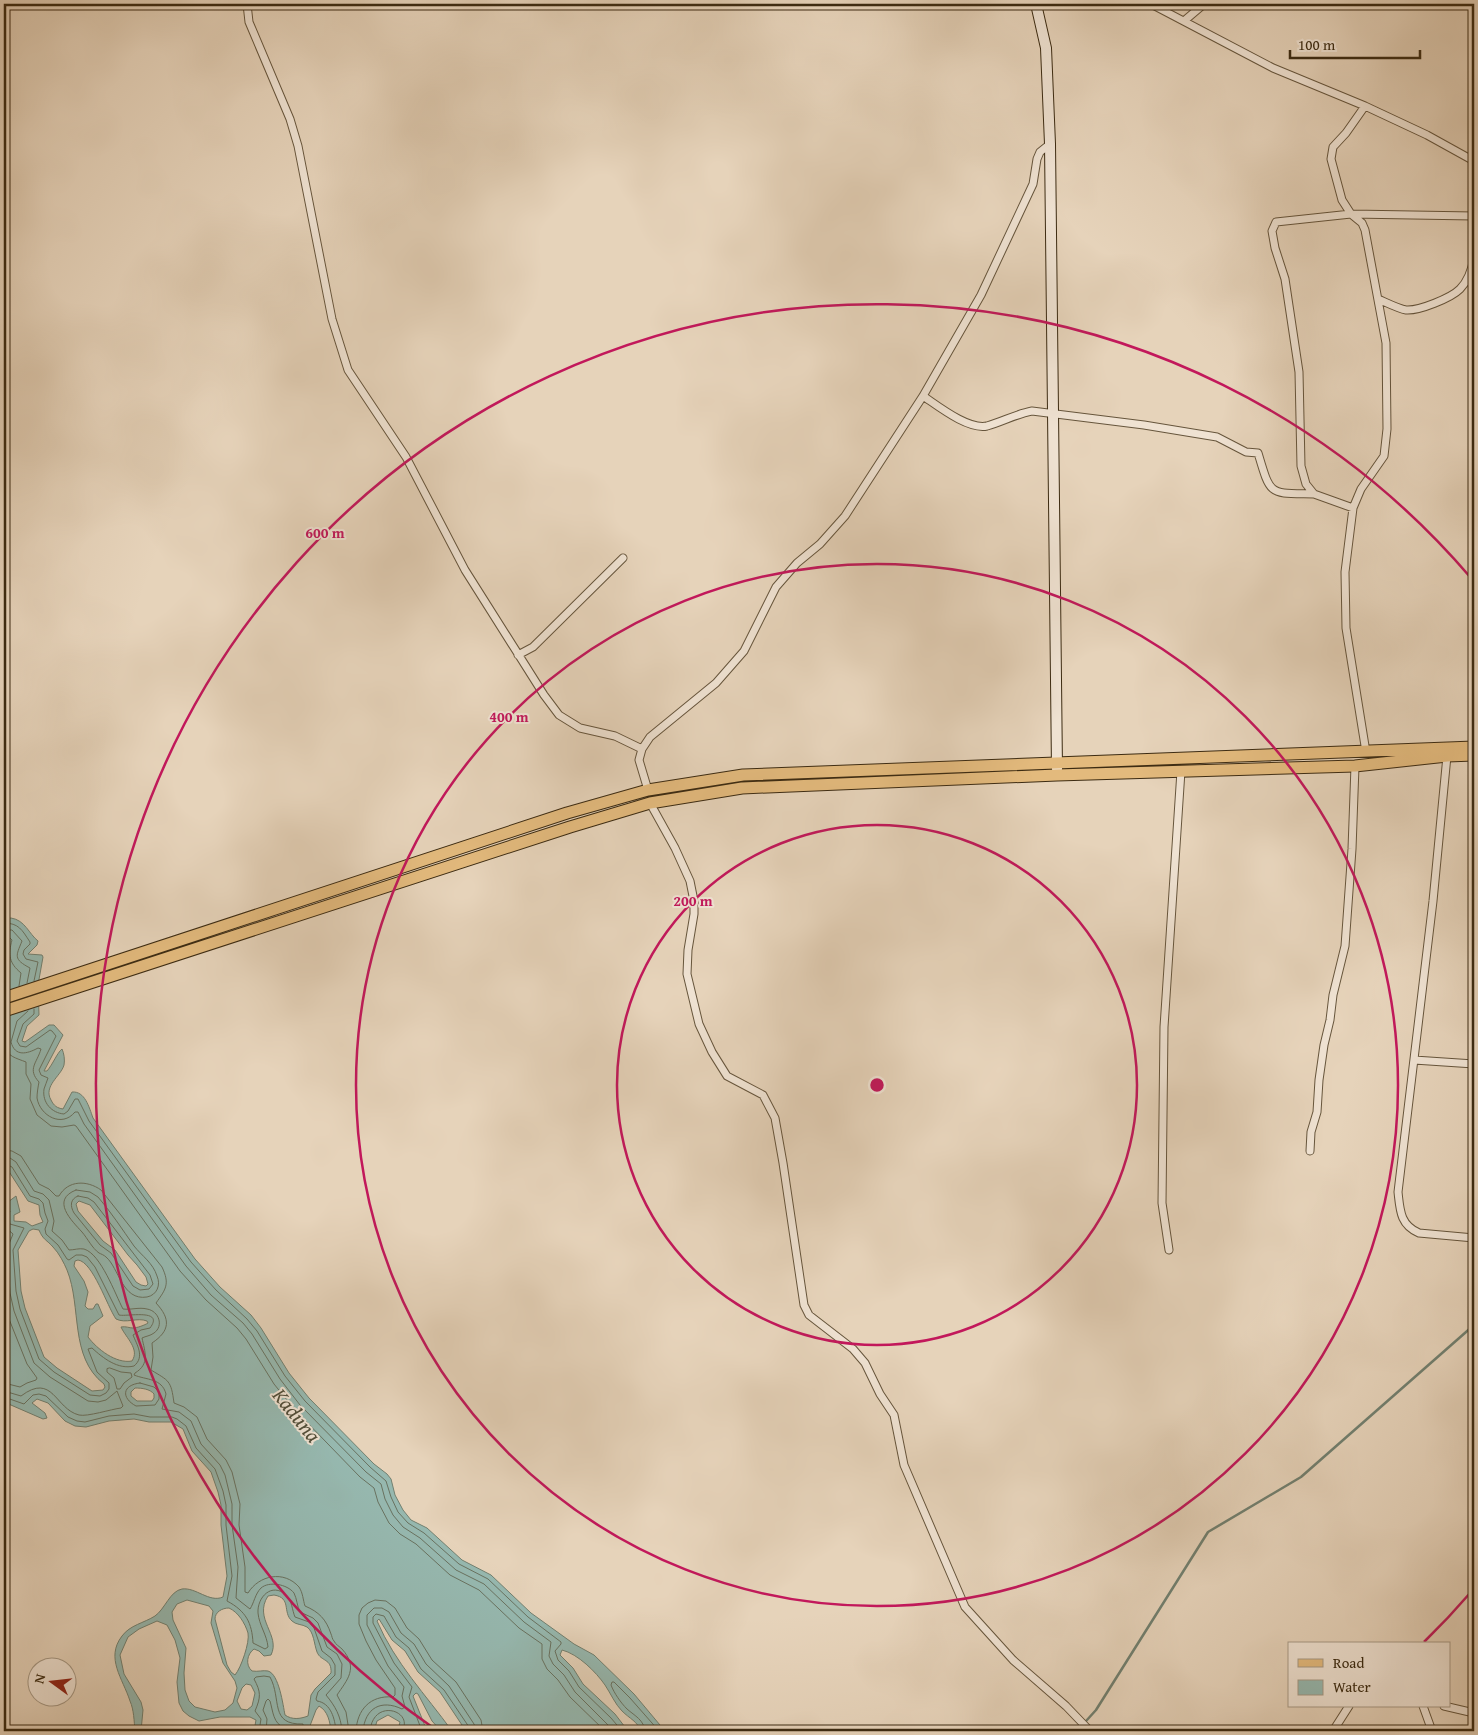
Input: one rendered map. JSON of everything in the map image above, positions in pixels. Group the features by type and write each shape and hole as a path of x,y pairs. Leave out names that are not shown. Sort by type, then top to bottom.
{"main road":[{"path":"1036,4 1046,48 1050,144 1057,769"},
{"path":"4,1011 570,827 650,803 742,788 1474,747"},
{"path":"4,998 567,813 648,790 743,775 1057,769 1182,771 1355,766 1474,755"}],"street":[{"path":"247,4 248,22 290,119 298,146 332,319 348,370 406,457 465,570 518,655 559,715 580,728 615,736 642,749"},
{"path":"1151,4 1273,68 1365,106 1426,135 1474,161"},
{"path":"1184,21 1204,4"},
{"path":"1365,106 1346,133 1333,147 1331,159 1342,200 1351,214 1362,223 1365,230 1386,344 1386,445 1384,456 1361,489 1352,508 1345,572 1346,628 1358,712 1366,752"},
{"path":"648,790 639,760 642,749 650,737 716,683 744,651 776,587 797,563 820,544 845,516 923,396 981,295 1033,184 1040,152 1050,144"},
{"path":"1314,494 1306,484 1301,466 1299,372 1285,279 1275,248 1272,231 1276,222 1351,214 1474,216"},
{"path":"1378,299 1403,310 1413,310 1441,300 1459,290 1472,273 1474,258"},
{"path":"923,396 963,421 976,426 985,426 1032,411 1217,437 1246,452 1258,453 1266,482 1273,490 1282,494 1314,494 1352,508"},
{"path":"518,655 533,647 624,558"},
{"path":"1447,756 1433,901 1398,1192 1403,1220 1410,1230 1419,1233 1474,1238"},
{"path":"1310,1151 1311,1132 1317,1112 1318,1080 1333,995 1345,946 1352,849 1355,766"},
{"path":"1168,1250 1162,1203 1164,1027 1182,771"},
{"path":"650,803 675,848 690,881 694,901 694,914 688,950 687,974 699,1024 712,1052 727,1076 763,1095 775,1118 804,1305 810,1315 853,1349 865,1363 880,1394 894,1415 904,1465 965,1607 1014,1660 1066,1706 1090,1731"},
{"path":"1414,1060 1474,1064"},
{"path":"1450,1707 1474,1713"},
{"path":"1333,1731 1348,1708"},
{"path":"1424,1708 1432,1731"}],"water":[{"name":"Kaduna","path":"11,918 20,921 38,941 37,945 28,954 42,955 43,957 38,985 39,1015 27,1026 22,1041 25,1042 49,1025 54,1025 63,1035 44,1071 47,1071 62,1049 64,1065 49,1090 53,1104 63,1109 72,1092 76,1092 83,1097 93,1118 195,1259 220,1287 251,1315 289,1373 309,1398 374,1464 387,1474 391,1479 395,1495 411,1520 427,1528 462,1560 491,1575 531,1613 574,1644 594,1655 634,1694 665,1731 641,1731 635,1722 615,1702 605,1685 592,1669 574,1655 562,1650 560,1655 573,1668 583,1684 615,1714 628,1731 466,1731 440,1692 418,1672 405,1651 392,1640 379,1619 377,1621 393,1651 452,1731 441,1731 432,1721 416,1693 413,1696 427,1731 395,1731 400,1722 388,1715 377,1721 374,1731 331,1731 329,1720 319,1706 308,1731 254,1731 256,1720 250,1717 220,1717 199,1721 183,1711 179,1703 177,1682 180,1658 175,1640 167,1625 157,1621 139,1629 128,1637 120,1655 124,1674 141,1702 143,1710 141,1731 135,1731 131,1704 115,1660 117,1644 129,1629 159,1613 178,1590 192,1590 213,1598 223,1597 227,1576 221,1525 221,1505 211,1472 192,1451 183,1429 171,1422 149,1422 134,1419 109,1421 86,1427 75,1426 65,1421 48,1403 37,1399 32,1403 45,1413 47,1418 43,1419 4,1402 4,1205 16,1196 20,1212 14,1215 14,1221 26,1222 32,1226 43,1222 39,1205 28,1201 8,1170 4,1168 4,919","holes":["79,1201 90,1205 146,1277 148,1284 146,1286 136,1282 115,1250 103,1241 78,1211 76,1204","33,1229 39,1230 59,1255 67,1270 71,1284 81,1346 93,1373 104,1384 103,1390 92,1391 44,1357 25,1308 21,1291 18,1250 29,1231","78,1260 89,1268 116,1319 147,1321 148,1323 137,1328 121,1327 133,1348 134,1357 132,1361 120,1360 107,1355 88,1337 90,1326 103,1316 98,1304 93,1309 88,1309 85,1306 88,1292 84,1281 74,1266 75,1261","135,1388 148,1390 154,1394 152,1401 137,1401 131,1396 131,1392","274,1595 283,1599 289,1617 297,1624 309,1629 319,1655 330,1665 331,1673 311,1695 308,1716 296,1719 285,1715 280,1690 272,1673 268,1671 252,1671 248,1666 248,1657 254,1649 264,1656 271,1655 273,1648 273,1641 265,1620 264,1604 268,1596","187,1600 209,1606 213,1611 211,1623 223,1663 235,1681 237,1688 233,1703 225,1710 215,1712 195,1707 189,1701 185,1690 184,1673 186,1648 173,1620 172,1612 177,1604","229,1608 238,1615 248,1633 245,1655 235,1675 227,1665 215,1619 218,1612","246,1684 251,1685 255,1693 252,1706 247,1710 241,1709 237,1701 242,1688"]}],"waterway":[{"path":"1077,1731 1096,1710 1208,1532 1301,1477 1474,1325"}]}
